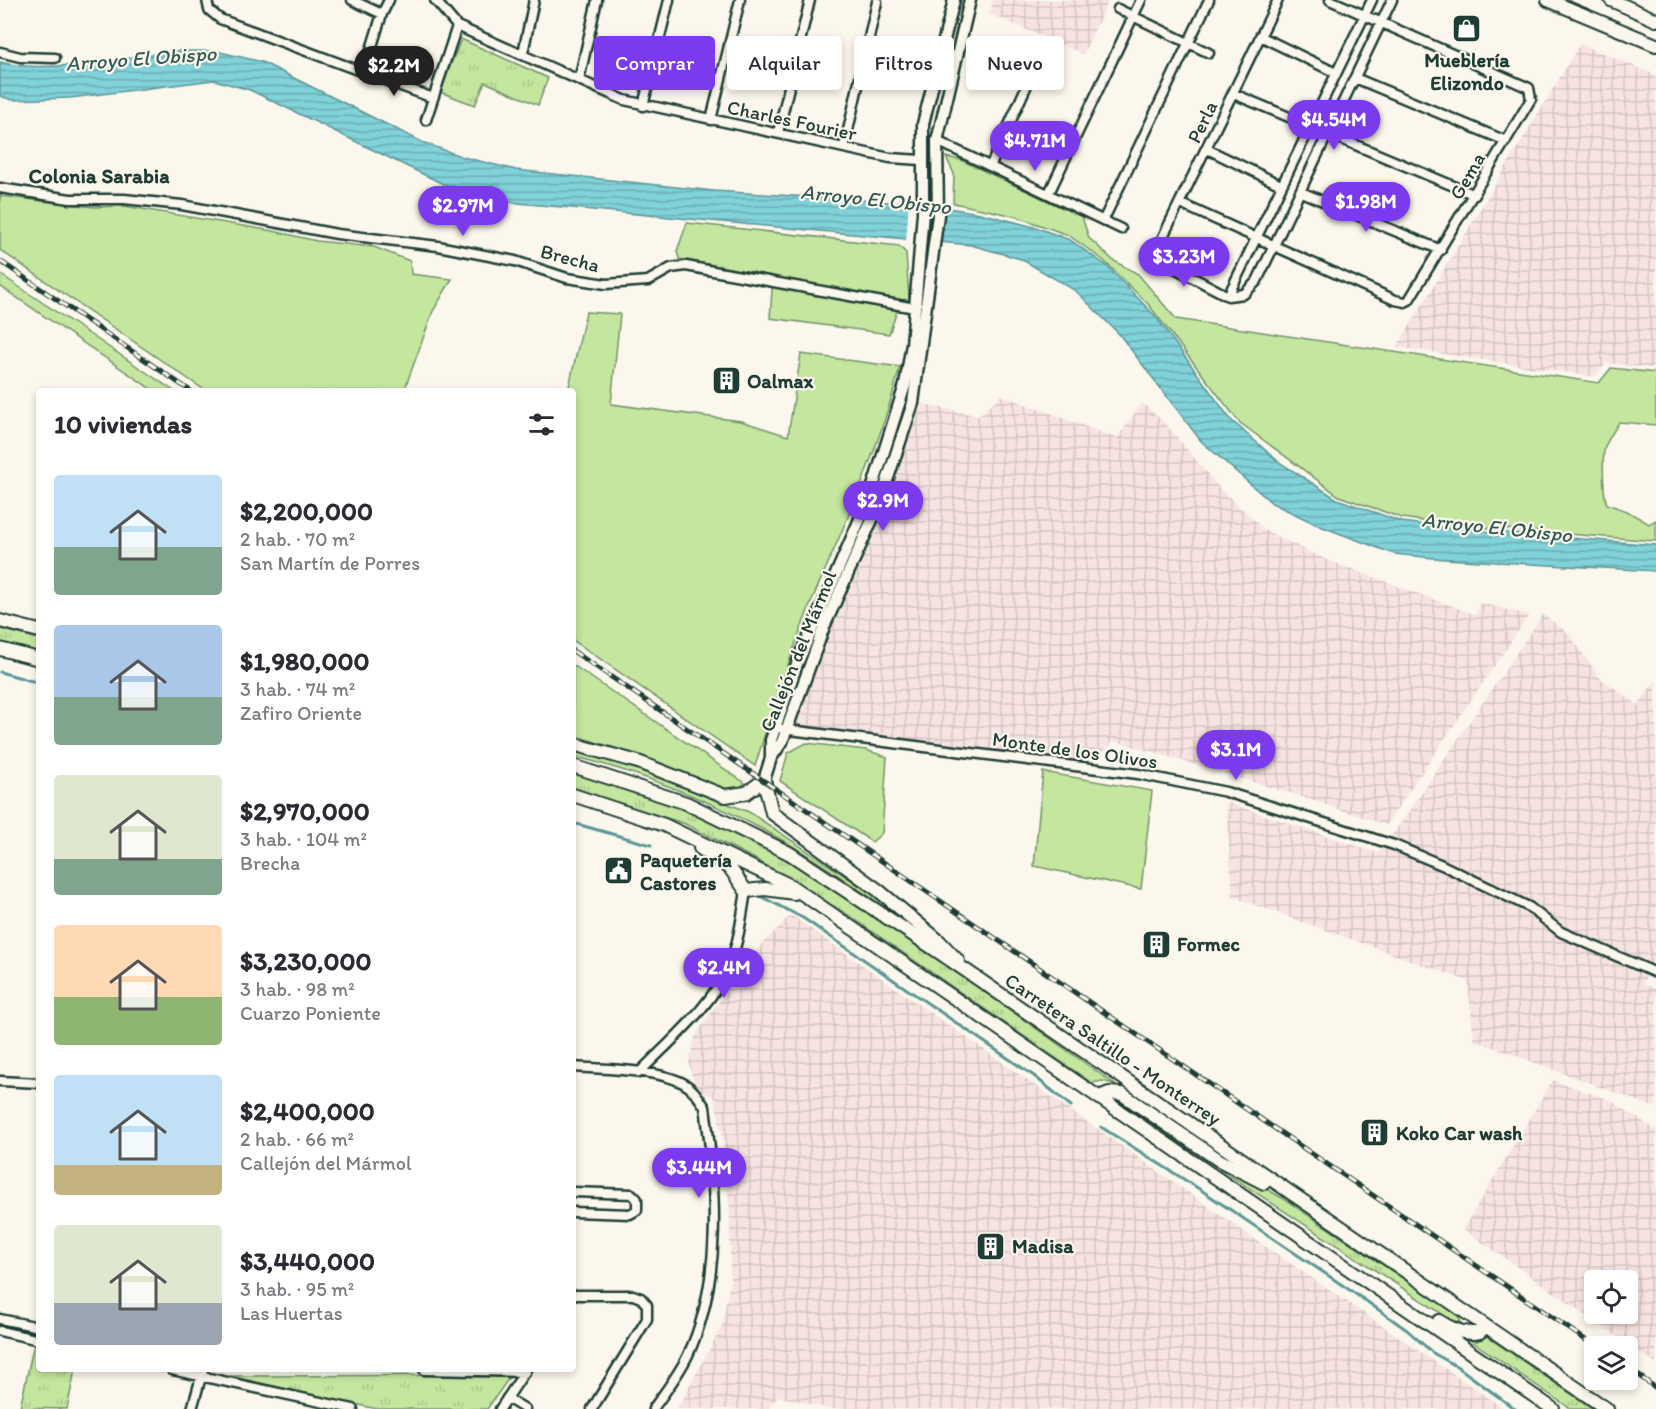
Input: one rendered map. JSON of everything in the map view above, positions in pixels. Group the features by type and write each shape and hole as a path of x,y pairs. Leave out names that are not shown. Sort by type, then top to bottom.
{"main road":[{"path":"1548,0 1656,45"},
{"path":"1611,0 1656,20"},
{"path":"0,621 36,630"},
{"path":"0,649 36,658"},
{"path":"576,745 638,762 725,796 746,793 764,780 772,813 885,896 952,953 965,972"},
{"name":"Carretera Saltillo - Monterrey","path":"576,767 686,803 789,854 1607,1409"},
{"path":"576,796 664,825 739,859 812,899 1553,1409"},
{"path":"664,825 723,863 736,874 746,891 777,890 812,899"},
{"path":"1099,1097 1109,1093 1122,1094 1219,1160 1312,1209"},
{"path":"1330,1255 1372,1276 1449,1328 1470,1334 1480,1332 1485,1326"}],"street":[{"path":"207,0 209,10 220,19 433,98"},
{"path":"352,0 382,14"},
{"path":"364,72 382,14 389,0"},
{"path":"426,120 458,26 435,0"},
{"path":"523,53 534,0"},
{"path":"579,80 597,0"},
{"path":"644,106 669,0"},
{"path":"711,120 740,0"},
{"path":"778,133 810,0"},
{"name":"Callejón del Mármol","path":"764,780 771,758 782,742 780,729 813,622 854,532 884,458 901,402 915,308 923,213 921,160 923,124 954,0"},
{"name":"Callejón del Mármol","path":"780,729 866,536 913,403 938,215 938,141 969,0"},
{"path":"1049,193 1141,0"},
{"path":"1104,219 1209,0"},
{"name":"Perla","path":"1228,297 1158,257 1158,248 1278,0"},
{"path":"1330,0 1380,23"},
{"path":"1228,297 1372,0"},
{"path":"1228,297 1239,296 1253,287 1392,0"},
{"path":"844,148 877,2"},
{"path":"1118,9 1209,53"},
{"name":"Gema","path":"1274,247 1399,302 1405,302 1441,250 1531,99 1528,88 1380,23"},
{"name":"Charles Fourier","path":"458,26 644,106 890,158 921,160"},
{"path":"1260,36 1336,73"},
{"path":"0,52 20,57 55,58"},
{"path":"1355,78 1506,141"},
{"path":"991,165 1025,90"},
{"path":"1234,94 1475,195"},
{"path":"938,141 1121,228"},
{"path":"1207,149 1281,184"},
{"name":"Brecha","path":"0,188 70,199 124,199 174,204 337,234 438,246 515,261 585,282 639,283 648,281 671,268 686,266 915,308"},
{"path":"1300,192 1441,250"},
{"path":"1181,204 1274,247"},
{"path":"854,532 866,536"},
{"name":"Monte de los Olivos","path":"780,729 1126,773 1226,792 1394,845 1442,865 1529,907 1561,932 1656,973"},
{"path":"639,1073 710,998 720,982 730,964 746,891"},
{"path":"576,1067 639,1073 683,1083 697,1095 705,1107 712,1185 711,1263 705,1305 687,1356 653,1409"},
{"path":"0,1081 36,1083"},
{"path":"576,1192 632,1194 637,1199 637,1210 630,1214 576,1212"},
{"path":"576,1295 633,1295 641,1298 648,1312 621,1364 591,1409"},
{"path":"0,1319 36,1326"},
{"path":"0,1331 36,1339"},
{"path":"500,1409 525,1372"},
{"path":"192,1409 202,1373 353,1409"},
{"path":"507,1398 525,1409"}],"shaded area":[{"path":"993,0 1109,0 1083,54 1064,46 1064,36 1041,36 990,14"},
{"path":"1580,44 1656,75 1656,362 1652,368 1606,363 1595,377 1397,347"},
{"path":"1001,395 1117,438 1142,403 1164,422 1222,491 1266,531 1325,559 1476,615 1480,603 1529,615 1386,825 1287,792 1115,741 1093,761 796,727 815,668 891,496 920,403 978,416"},
{"path":"1543,614 1569,634 1600,678 1638,705 1656,680 1656,955 1643,983 1656,990 1656,1108 1474,1040 1468,981 1233,897 1226,802 1378,853 1401,823"},
{"name":"Madisa","path":"791,915 1262,1244 1505,1409 829,1409 778,1396 768,1409 677,1409 722,1326 730,1281 730,1215 723,1139 714,1097 698,1090 692,1077 689,1064 695,1036 752,954"},
{"path":"1553,1080 1610,1100 1656,1130 1656,1364 1638,1351 1638,1336 1616,1336 1599,1324 1638,1324 1638,1270 1584,1270 1584,1314 1463,1229"}],"green space":[{"path":"461,39 548,78 538,105 485,82 475,105 440,92"},
{"path":"946,157 961,160 1082,217 1089,238 1114,261 1138,274 1176,319 1599,383 1611,368 1656,373 1656,425 1619,422 1605,447 1603,467 1607,504 1627,511 1649,524 1656,520 1656,541 1452,525 1402,518 1339,496 1239,422 1148,304 1103,260 1068,235 1015,216 953,203 954,174"},
{"path":"0,196 94,207 124,206 273,231 317,241 374,247 410,261 411,274 452,279 433,311 405,388 202,388 0,250"},
{"path":"687,223 899,246 906,253 909,299 901,300 889,334 770,318 773,276 679,259 677,251"},
{"path":"0,274 170,388 150,388 0,286"},
{"path":"586,312 620,314 611,404 741,421 788,436 801,354 900,367 873,453 798,636 755,766 576,642 576,388 569,388"},
{"path":"0,629 36,638 36,652 0,643"},
{"path":"576,667 745,783 738,788 721,788 653,760 576,736"},
{"path":"806,743 866,750 887,757 882,833 872,842 780,781 788,753"},
{"path":"576,751 652,774 749,812 875,896 893,913 775,836 713,805 620,769 576,757"},
{"path":"1043,772 1152,791 1141,889 1034,866"},
{"path":"576,774 675,805 725,826 772,851 903,935 1116,1085 1103,1081 1092,1083 848,915 755,859 683,823 576,790"},
{"path":"1117,1097 1220,1163 1284,1199 1458,1315 1461,1322 1453,1321 1112,1099"},
{"path":"1486,1336 1593,1409 1571,1409 1470,1340 1477,1341"},
{"path":"33,1348 36,1349 36,1372 75,1372 67,1409 20,1408"},
{"path":"511,1375 487,1409 377,1409 229,1376"}],"water":[{"name":"Arroyo El Obispo","path":"176,51 216,51 262,62 422,142 463,157 516,170 714,191 922,204 980,213 1038,228 1070,240 1107,266 1156,317 1231,420 1279,462 1337,499 1402,522 1446,528 1656,545 1656,571 1394,554 1320,526 1272,503 1201,441 1119,334 1076,291 1021,259 971,245 507,202 443,184 250,90 214,80 70,98 12,100 0,96 0,62 19,66 63,66"}],"pier":[{"path":"909,200 946,205 941,246 906,243"}],"waterway":[{"path":"0,672 36,682"},
{"path":"576,824 651,845"},
{"path":"760,896 803,918 1034,1076 1071,1106"},
{"path":"1101,1127 1204,1192 1369,1303 1407,1330 1433,1353 1458,1367 1515,1409"}],"railway":[{"path":"0,261 186,388"},
{"path":"576,653 1584,1339"},
{"path":"1638,1375 1656,1388"}],"place":[{"name":"Mueblería Elizondo","path":"1467,29"},
{"name":"Oalmax","path":"726,381"},
{"name":"Paquetería Castores","path":"619,871"},
{"name":"Formec","path":"1156,944"},
{"name":"Koko Car wash","path":"1375,1133"},
{"name":"Madisa","path":"991,1246"}],"district":[{"name":"Colonia Sarabia","path":"99,175"}]}
